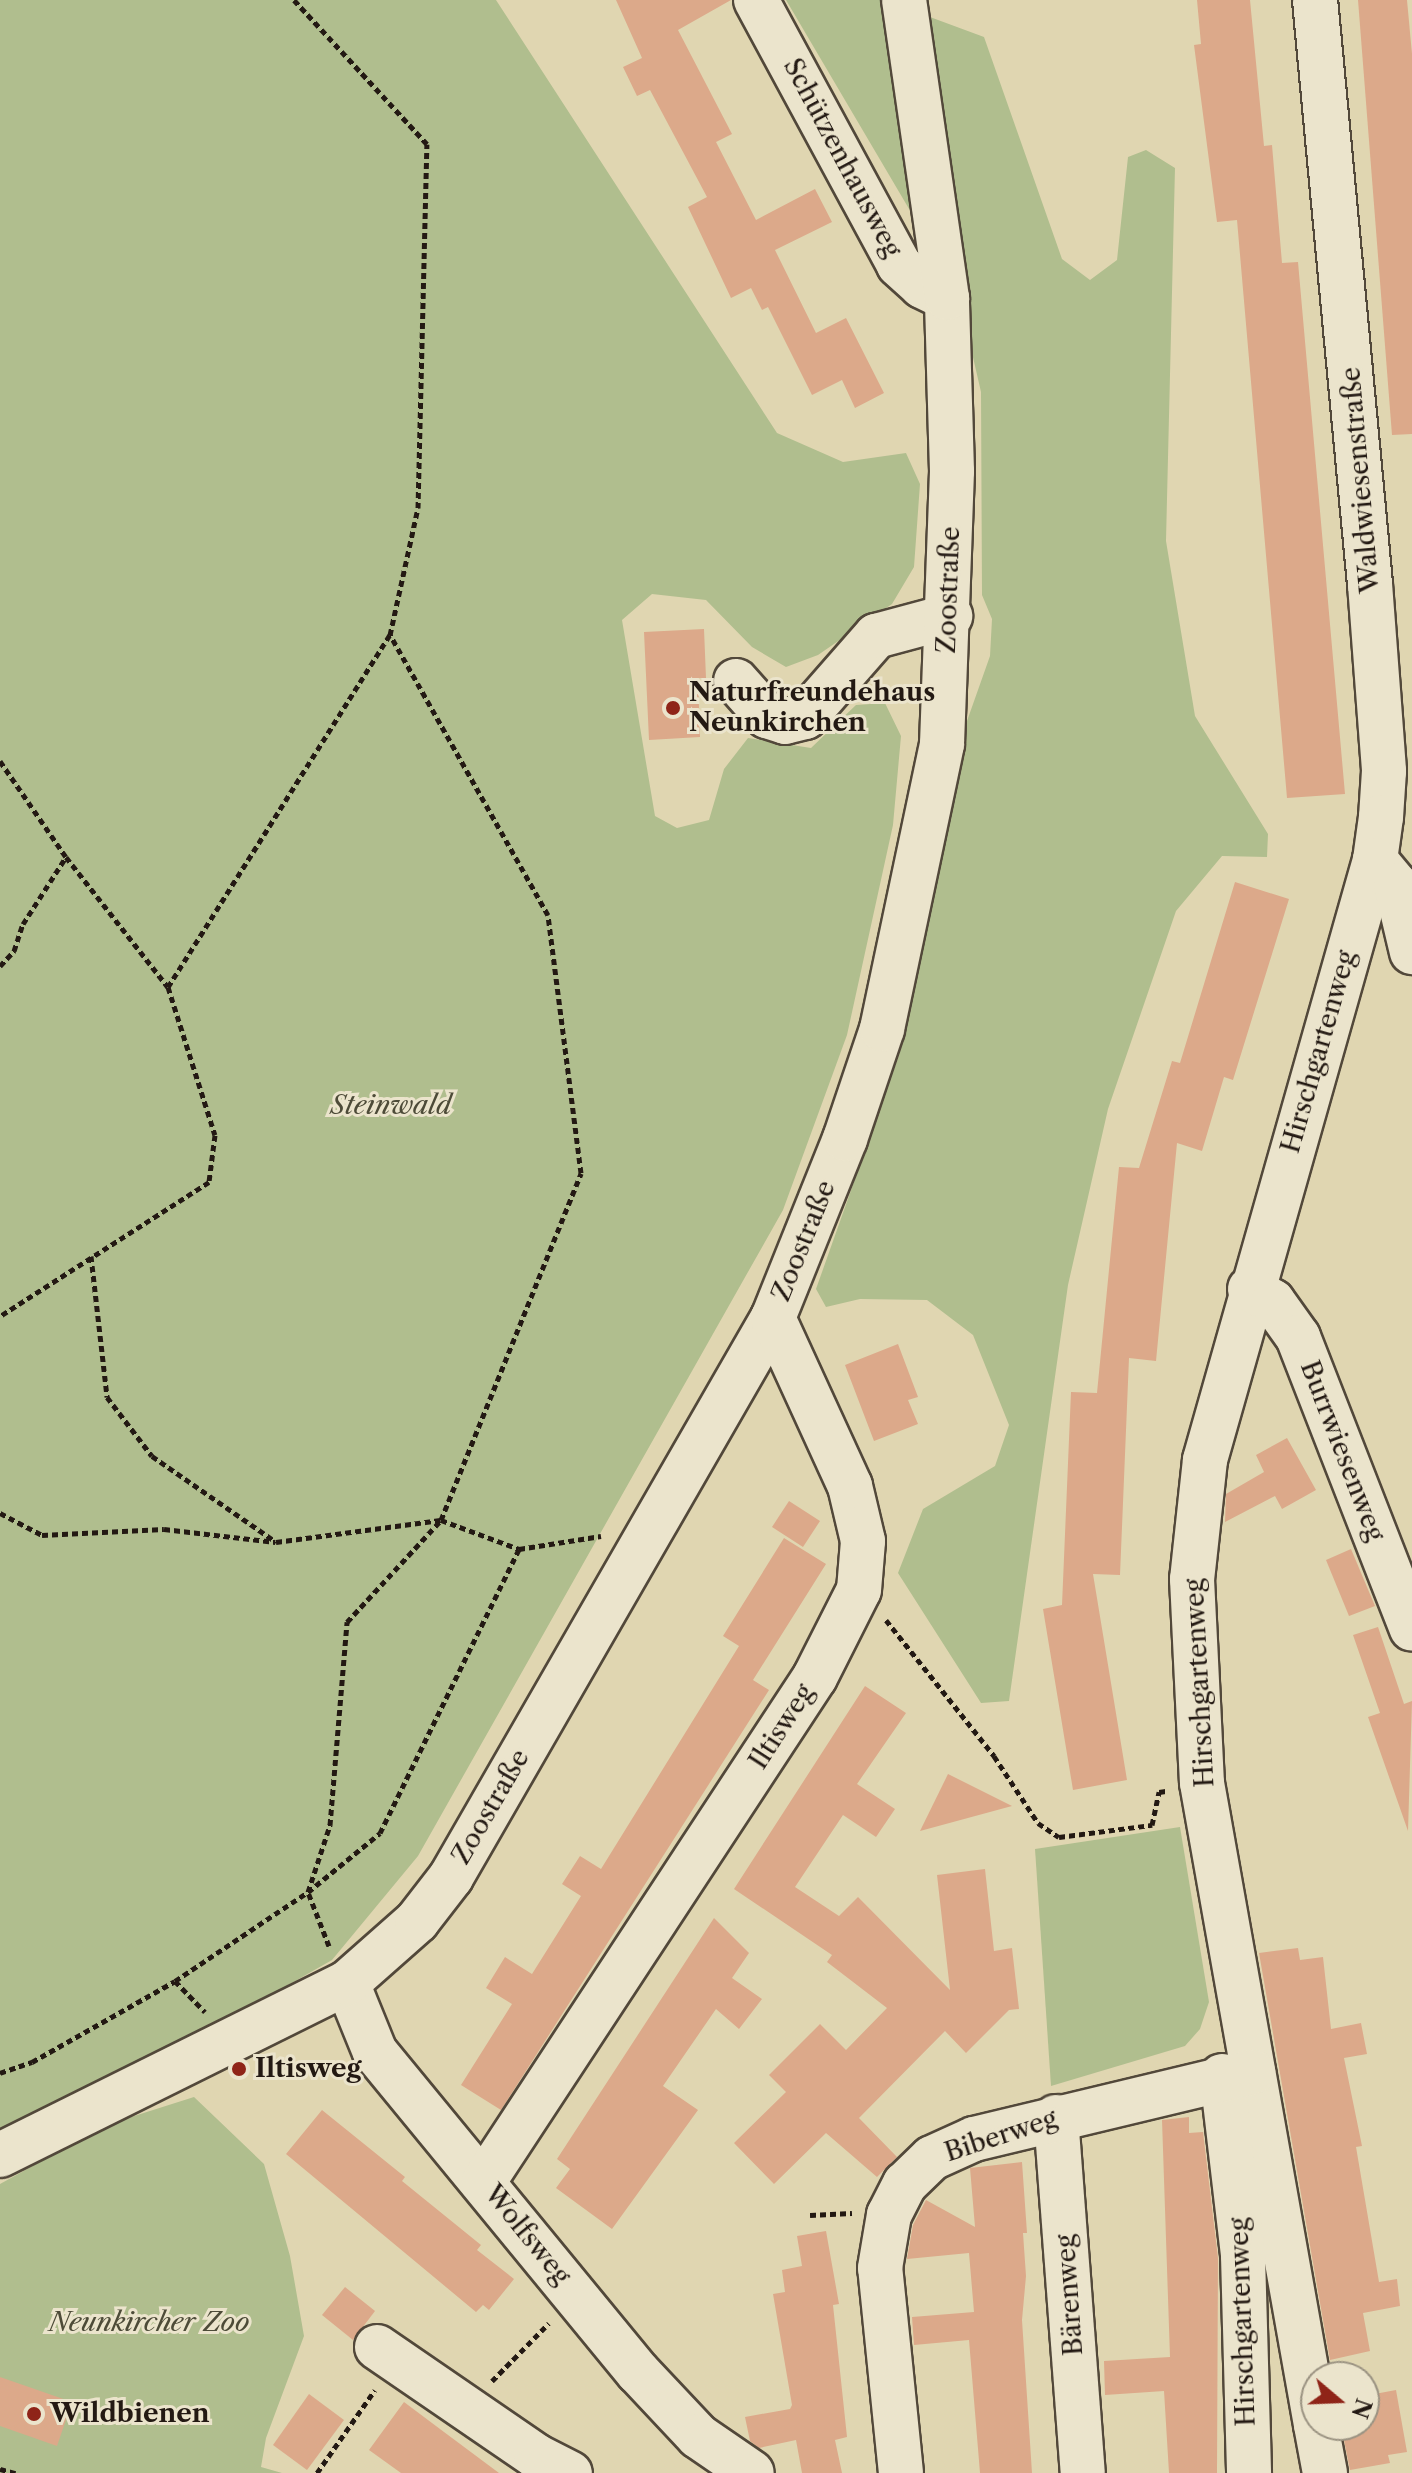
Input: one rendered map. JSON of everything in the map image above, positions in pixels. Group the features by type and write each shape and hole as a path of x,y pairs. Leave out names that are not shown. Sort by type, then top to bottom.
{"street":[{"name":"Schützenhausweg","path":"756,0 899,265 922,286 947,298"},
{"name":"Zoostraße","path":"0,2155 347,1983 417,1921 451,1877 649,1528 773,1318 845,1139 882,1029 942,744 950,616 947,298 904,0"},
{"name":"Waldwiesenstraße","path":"1315,0 1384,771 1375,860"},
{"path":"736,681 767,716 785,722 805,717 876,636 950,616"},
{"path":"1375,860 1396,885 1412,952"},
{"name":"Hirschgartenweg","path":"1249,2473 1237,2074 1202,1783 1192,1579 1205,1460 1250,1289 1375,860"},
{"name":"Burrwiesenweg","path":"1250,1289 1273,1302 1298,1337 1412,1629"},
{"name":"Iltisweg","path":"484,2181 815,1677 859,1590 863,1541 850,1486 773,1318"},
{"name":"Wolfsweg","path":"347,1983 375,2052 638,2372 698,2436 739,2471"},
{"name":"Hirschgartenweg","path":"1237,2074 1302,2361"},
{"name":"Biberweg","path":"901,2473 880,2268 889,2215 905,2184 932,2158 974,2139 1237,2074"},
{"name":"Bärenweg","path":"1056,2117 1083,2473"},
{"path":"387,2354 570,2473"},
{"name":"Hirschgartenweg","path":"1319,2441 1325,2473"}],"path":[{"path":"168,987 390,635 418,508 427,144 294,0"},
{"path":"347,1983 308,1892 330,1825 347,1622 441,1520 581,1173 548,915 390,635"},
{"path":"0,761 66,857 168,987 215,1135 209,1182 0,1316"},
{"path":"0,966 14,951 23,924 66,857"},
{"path":"91,1256 107,1397 152,1456 276,1542"},
{"path":"0,1513 42,1535 164,1529 276,1542 441,1520 519,1549 649,1528"},
{"path":"0,2073 32,2062 175,1981 308,1892 380,1833 519,1549"},
{"path":"859,1590 994,1756 1038,1823 1059,1837 1152,1825 1159,1792"},
{"path":"468,2409 577,2297"},
{"path":"317,2473 387,2354"},
{"path":"0,2469 15,2473"}],"green space":[{"name":"Steinwald","path":"0,0 496,0 777,433 843,462 906,453 920,484 914,567 892,604 818,655 786,667 752,647 706,600 652,594 622,620 655,816 677,828 709,820 724,769 748,738 811,748 856,705 885,703 901,736 893,825 847,1035 783,1210 418,1856 332,1960 239,2013 0,2133"},
{"path":"786,0 884,0 984,37 1062,259 1090,280 1117,260 1128,157 1146,150 1175,168 1166,541 1195,716 1268,834 1267,857 1222,856 1176,911 1108,1109 1068,1285 1009,1701 981,1703 898,1573 923,1509 995,1466 1009,1425 973,1335 927,1300 860,1299 826,1307 816,1289 899,1055 967,721 990,656 992,619 982,595 981,392 958,292"},
{"path":"1180,1827 1209,2002 1200,2029 1185,2046 1051,2086 1035,1849"},
{"name":"Neunkircher Zoo","path":"194,2097 264,2164 290,2256 304,2336 266,2438 261,2467 282,2473 0,2473 0,2184 109,2124"}],"building":[{"path":"616,0 731,0 678,30 732,134 716,142 756,220 815,189 832,222 775,250 816,333 846,318 884,393 855,408 842,380 812,395 768,307 762,310 751,288 731,298 688,207 707,197 650,90 637,96 623,67 642,58"},
{"path":"1197,0 1250,0 1264,146 1272,145 1282,263 1298,262 1345,794 1287,798 1237,220 1217,222 1194,45 1201,44"},
{"path":"1358,0 1407,0 1412,54 1412,434 1392,435"},
{"name":"Naturfreundehaus Neunkirchen","path":"704,629 706,678 698,678 700,737 649,740 644,632"},
{"path":"1235,882 1289,899 1233,1080 1224,1077 1202,1151 1177,1143 1156,1361 1129,1358 1120,1575 1093,1574 1127,1780 1073,1790 1043,1609 1062,1605 1071,1392 1097,1393 1119,1167 1139,1168 1172,1061 1180,1063"},
{"path":"898,1344 918,1397 908,1400 918,1424 874,1441 845,1365"},
{"path":"1287,1438 1316,1490 1282,1509 1275,1496 1225,1522 1226,1494 1264,1472 1256,1455"},
{"path":"789,1501 820,1521 803,1547 772,1527"},
{"path":"784,1538 826,1564 753,1680 769,1690 501,2110 461,2085 512,2004 486,1988 505,1957 532,1974 581,1896 562,1884 580,1856 601,1869 739,1646 723,1636"},
{"path":"1351,1549 1375,1606 1349,1616 1326,1560"},
{"path":"1378,1627 1404,1704 1412,1701 1408,1831 1368,1717 1380,1713 1353,1635"},
{"path":"865,1686 906,1713 857,1784 895,1809 876,1837 843,1815 795,1887 839,1916 858,1897 950,1990 937,1875 985,1869 994,1951 1012,1948 1019,2009 1009,2010 966,2053 945,2031 859,2118 897,2157 877,2177 826,2133 774,2184 734,2143 786,2092 769,2075 820,2024 846,2050 887,2008 827,1962 832,1955 734,1889"},
{"path":"948,1774 1012,1806 920,1831"},
{"path":"714,1918 749,1953 732,1978 762,1999 739,2029 716,2009 663,2086 698,2110 612,2229 556,2188 570,2169 557,2159"},
{"path":"1298,1948 1300,1960 1323,1957 1331,2029 1361,2023 1367,2054 1344,2058 1362,2146 1356,2147 1379,2282 1397,2279 1400,2306 1363,2313 1370,2351 1330,2360 1259,1953"},
{"path":"322,2110 405,2177 402,2181 481,2245 477,2250 514,2279 489,2310 483,2305 476,2312 286,2154"},
{"path":"1189,2117 1189,2133 1203,2132 1218,2258 1217,2473 1169,2473 1164,2391 1105,2395 1104,2361 1170,2357 1162,2120"},
{"path":"1022,2162 1027,2233 1023,2233 1026,2276 1022,2320 1032,2473 980,2473 969,2340 914,2345 912,2317 974,2312 969,2253 907,2259 913,2225 926,2200 975,2227 970,2168"},
{"path":"826,2231 839,2304 833,2305 847,2437 835,2440 842,2473 802,2473 796,2440 759,2448 750,2441 745,2417 790,2409 792,2405 773,2294 785,2292 782,2270 802,2266 797,2236"},
{"path":"345,2287 375,2311 353,2340 322,2315"},
{"name":"Wildbienen","path":"0,2377 72,2402 57,2446 0,2426"},
{"path":"1396,2390 1407,2452 1388,2455 1390,2463 1350,2470 1344,2441 1380,2441 1380,2393"},
{"path":"309,2394 344,2420 307,2470 273,2445"},
{"path":"404,2402 499,2473 401,2473 369,2450"}],"place":[{"name":"Naturfreundehaus Neunkirchen","path":"673,708"},
{"name":"Iltisweg","path":"239,2069"},
{"name":"Wildbienen","path":"34,2414"}]}
